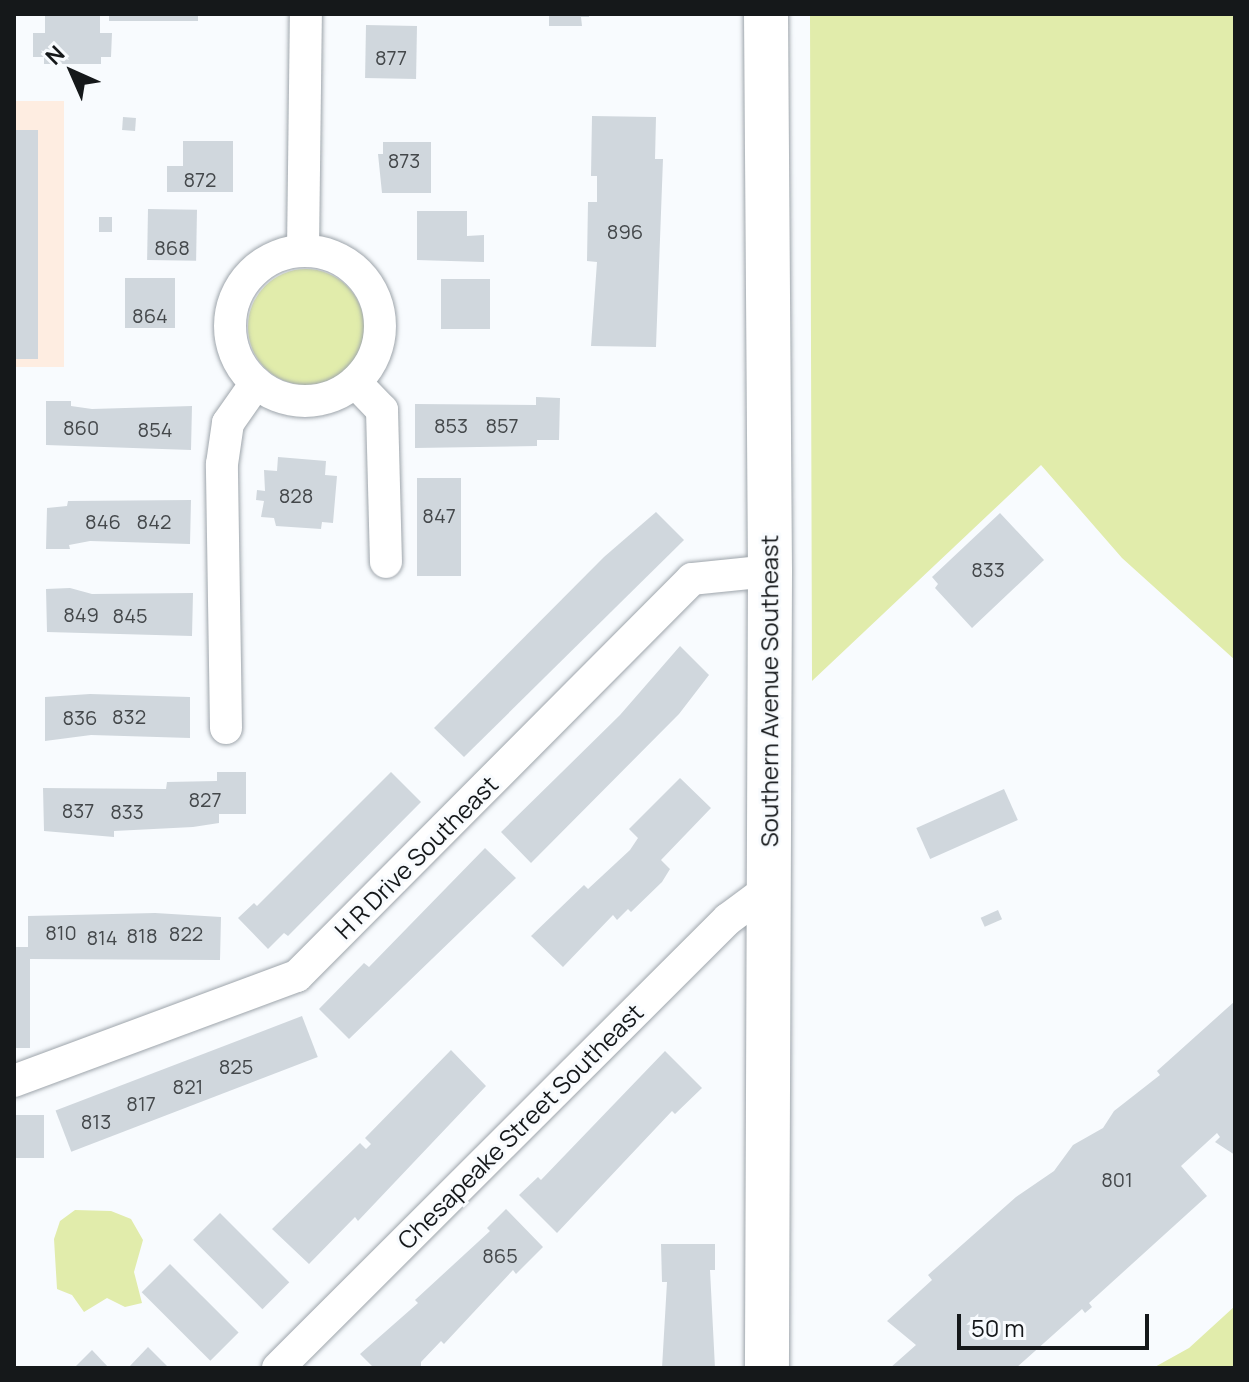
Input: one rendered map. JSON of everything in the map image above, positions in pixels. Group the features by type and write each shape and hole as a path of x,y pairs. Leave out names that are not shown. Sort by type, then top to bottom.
{"main road":[{"name":"Southern Avenue Southeast","path":"766,14 770,571 767,1368"}],"street":[{"path":"303,251 306,14"},
{"path":"303,251 348,264 365,280 377,303 377,347 355,382 327,398 306,401 273,394 256,383 234,348 234,302 264,264 303,251"},
{"path":"355,382 382,410 386,562"},
{"path":"226,728 222,464 228,423 256,383"},
{"name":"H R Drive Southeast","path":"14,1081 297,976 692,579 770,571"},
{"name":"Chesapeake Street Southeast","path":"278,1368 728,919 767,890"}],"shaded area":[{"path":"14,101 64,101 64,367 14,367"}],"green space":[{"path":"810,14 1235,14 1235,660 1122,558 1041,465 812,681"},
{"path":"306,269 328,273 347,286 360,305 364,327 360,349 347,368 328,381 306,385 284,381 265,368 252,349 248,327 252,305 265,286 284,273"},
{"path":"75,1210 111,1211 131,1219 143,1240 134,1272 142,1303 125,1307 107,1298 84,1312 72,1295 57,1289 54,1239 60,1221"},
{"path":"1235,1306 1235,1368 1153,1368 1189,1348"}],"building":[{"path":"45,14 100,14 100,33 112,33 111,57 101,57 101,64 44,64 44,57 33,57 33,33 45,33"},
{"path":"109,14 198,14 198,21 109,21"},
{"path":"549,14 589,14 589,17 581,17 582,26 549,26"},
{"path":"366,25 417,26 416,79 365,78"},
{"path":"592,116 656,117 655,159 663,159 656,347 591,346 597,262 587,261 588,202 597,202 597,176 591,176"},
{"path":"123,117 136,118 135,131 122,130"},
{"path":"14,130 38,130 38,359 14,359"},
{"path":"183,141 233,141 233,192 167,192 167,166 183,166"},
{"path":"383,142 431,142 431,193 382,193 378,154 383,154"},
{"path":"148,209 197,210 196,261 147,260"},
{"path":"417,211 467,211 467,236 484,235 484,262 417,260"},
{"path":"99,217 112,217 112,232 99,232"},
{"path":"125,278 175,278 175,328 125,328"},
{"path":"441,279 490,279 490,329 441,329"},
{"path":"536,397 560,398 559,440 537,440 537,446 415,448 415,404 536,405"},
{"path":"46,401 71,401 71,406 92,409 192,406 191,450 46,445"},
{"path":"278,457 326,461 325,475 337,476 333,523 322,522 321,529 276,526 274,518 261,517 264,501 256,500 257,490 265,491 264,470 277,471"},
{"path":"417,478 461,478 461,576 417,576"},
{"path":"191,500 190,544 90,541 69,545 70,549 46,549 47,508 67,506 68,501"},
{"path":"656,512 684,540 464,757 434,728 604,557"},
{"path":"1000,513 1044,560 972,628 935,588 938,584 932,577"},
{"path":"70,588 92,594 193,593 192,636 47,632 46,589"},
{"path":"680,646 709,675 679,714 531,863 501,832 620,715"},
{"path":"90,694 190,697 190,738 91,735 45,741 45,697"},
{"path":"217,772 246,772 246,814 219,814 219,823 193,827 114,831 114,837 44,831 43,788 166,789 167,782 217,781"},
{"path":"391,772 421,802 288,936 284,933 268,949 238,918 254,903 257,906"},
{"path":"680,778 711,808 661,860 670,869 662,882 631,912 628,909 617,920 613,915 563,967 531,936 584,885 588,889 630,850 638,838 629,829"},
{"path":"1004,789 1018,820 930,859 916,828"},
{"path":"485,848 516,878 349,1039 319,1009 364,963 369,967"},
{"path":"998,910 1002,919 985,927 981,918"},
{"path":"155,913 221,917 220,960 30,959 30,1048 14,1048 14,947 28,947 28,916"},
{"path":"1235,1001 1235,1155 1215,1142 1220,1137 1217,1133 1181,1166 1207,1196 1089,1303 1092,1307 1085,1313 1082,1309 1016,1368 890,1368 916,1345 887,1321 932,1280 928,1275 1016,1197 1054,1171 1073,1145 1103,1128 1114,1111 1160,1075 1157,1071"},
{"path":"302,1016 318,1057 71,1152 56,1111"},
{"path":"451,1050 486,1086 358,1221 355,1217 309,1264 272,1229 360,1143 366,1149 371,1144 365,1138"},
{"path":"665,1051 702,1088 675,1114 672,1111 557,1233 519,1195 538,1177 541,1180"},
{"path":"14,1115 44,1115 44,1158 14,1158"},
{"path":"506,1209 543,1247 516,1274 513,1270 444,1344 441,1341 421,1362 421,1368 374,1368 360,1354 418,1303 415,1300 490,1231 487,1228"},
{"path":"220,1213 289,1282 262,1309 193,1240"},
{"path":"661,1244 715,1244 715,1270 710,1270 715,1368 662,1368 667,1282 662,1282"},
{"path":"170,1264 239,1333 210,1361 142,1292"},
{"path":"148,1347 169,1368 128,1368"},
{"path":"92,1350 109,1368 74,1368"}]}
